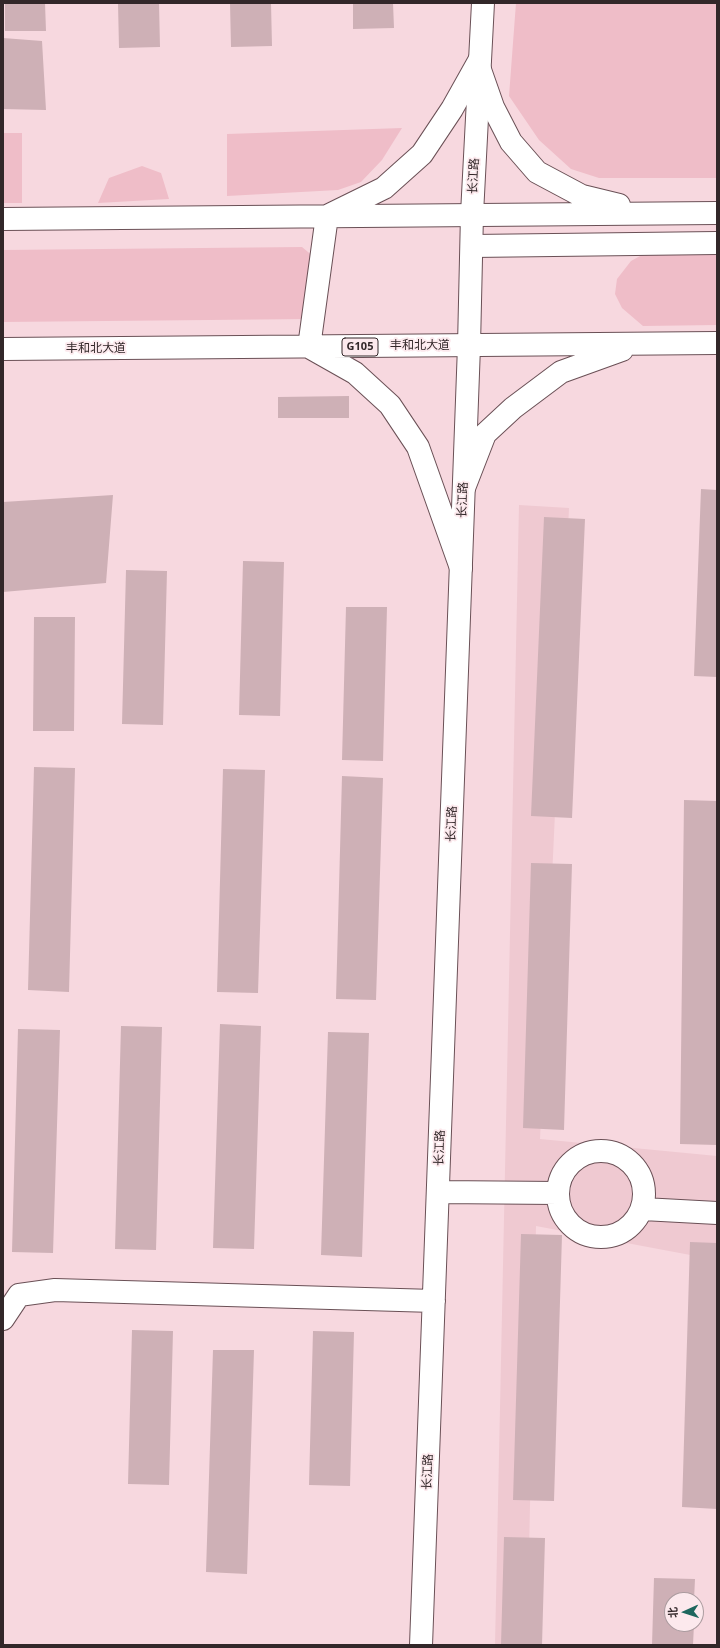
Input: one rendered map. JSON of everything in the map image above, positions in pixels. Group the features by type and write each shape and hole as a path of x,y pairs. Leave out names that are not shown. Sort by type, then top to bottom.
{"main road":[{"name":"长江路","path":"421,1645 464,488 472,214 482,3"},
{"path":"480,63 493,107 511,142 537,172 582,196 657,213"},
{"path":"326,216 384,188 422,154 480,63"},
{"path":"3,219 717,213"},
{"path":"326,216 309,347 355,373 390,405 418,447 461,568"},
{"path":"472,246 717,243"},
{"name":"丰和北大道","path":"3,349 717,343"},
{"path":"464,488 485,434 513,408 561,372 641,344"},
{"path":"594,1151 609,1151 623,1156 634,1166 642,1179 645,1194 643,1209 636,1221 626,1230 614,1236 600,1238 587,1236 575,1229 565,1219 562,1213 558,1193 561,1179 568,1166 580,1156 594,1151"},
{"path":"438,1192 558,1193"},
{"path":"643,1209 717,1213"},
{"path":"3,1319 19,1295 55,1290 434,1301"}],"shaded area":[{"path":"516,3 717,3 717,178 599,178 571,169 539,140 509,96"},
{"path":"402,128 382,160 361,182 338,190 227,196 227,134"},
{"path":"3,133 22,133 22,203 3,203"},
{"path":"142,166 161,173 169,199 98,203 109,178"},
{"path":"302,247 314,257 311,319 3,322 3,250"},
{"path":"651,250 717,253 717,325 643,326 622,308 615,294 617,279 631,261"},
{"path":"519,505 569,508 540,1139 717,1156 717,1260 536,1226 527,1645 495,1645"}],"building":[{"path":"5,3 45,3 46,31 5,31"},
{"path":"118,3 159,3 160,47 119,48"},
{"path":"230,3 271,3 272,46 231,47"},
{"path":"353,3 393,3 394,28 353,29"},
{"path":"3,38 42,41 46,110 3,109"},
{"path":"349,396 349,418 278,418 278,397"},
{"path":"701,489 717,490 717,677 694,676"},
{"path":"113,495 106,583 3,592 3,502"},
{"path":"544,517 585,519 572,818 531,816"},
{"path":"243,561 284,562 280,716 239,715"},
{"path":"126,570 167,571 163,725 122,724"},
{"path":"346,607 387,607 383,761 342,760"},
{"path":"34,617 75,617 74,731 33,731"},
{"path":"34,767 75,768 69,992 28,990"},
{"path":"223,769 265,770 258,993 217,992"},
{"path":"342,776 383,778 376,1000 336,999"},
{"path":"684,800 717,801 717,1145 680,1144"},
{"path":"531,863 572,864 564,1130 523,1128"},
{"path":"220,1024 261,1026 254,1249 213,1248"},
{"path":"121,1026 162,1027 156,1250 115,1249"},
{"path":"18,1029 60,1030 53,1253 12,1252"},
{"path":"328,1032 369,1033 362,1257 321,1255"},
{"path":"521,1234 562,1235 554,1501 513,1500"},
{"path":"690,1242 717,1243 717,1509 682,1507"},
{"path":"132,1330 173,1331 169,1485 128,1484"},
{"path":"313,1331 354,1332 350,1486 309,1485"},
{"path":"213,1350 254,1350 247,1574 206,1572"},
{"path":"504,1537 545,1538 542,1645 501,1645"},
{"path":"654,1578 695,1579 694,1592 664,1592 664,1632 694,1632 693,1645 652,1645"}]}
